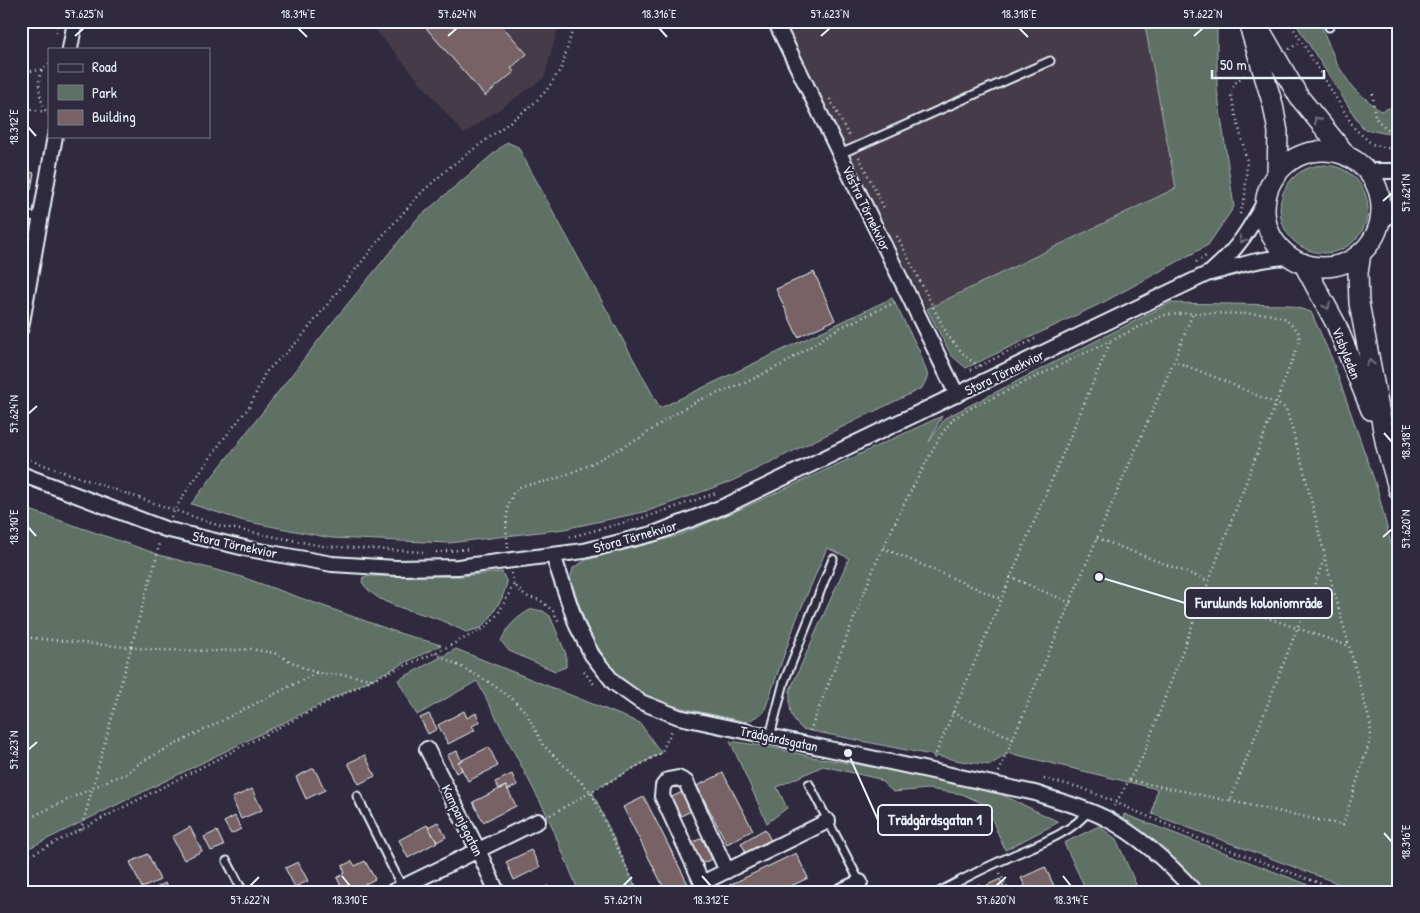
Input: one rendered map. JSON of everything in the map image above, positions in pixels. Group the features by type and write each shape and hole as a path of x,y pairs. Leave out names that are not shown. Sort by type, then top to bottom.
{"main road":[{"path":"1248,21 1273,104 1278,132 1277,175"},
{"path":"1254,21 1299,97 1348,157 1367,171 1375,183 1380,197 1379,225 1372,241 1361,253 1346,262 1329,267 1312,266 1297,260 1277,243 1270,231 1266,218 1267,198 1271,186 1277,175 1290,163 1305,155 1322,152 1348,157"},
{"name":"Visbyleden","path":"1361,253 1358,274 1358,303 1386,446 1399,491"},
{"name":"Visbyleden","path":"1297,260 1336,324 1386,446"}],"street":[{"path":"70,48 75,21"},
{"name":"Västra Törnekvior","path":"775,21 957,395"},
{"path":"21,328 55,138"},
{"path":"1367,171 1399,171"},
{"path":"1207,274 1229,257 1242,242 1267,198"},
{"path":"1379,225 1399,205"},
{"path":"1207,274 1277,257 1297,260"},
{"name":"Stora Törnekvior","path":"21,474 165,529 249,549 332,564 396,568 458,567 553,556 656,533 725,506 1207,274"},
{"name":"Trädgårdsgatan","path":"553,556 577,626 592,656 614,683 642,702 679,717 1035,793 1088,811 1106,818 1140,840 1161,857 1194,892"},
{"name":"Kampanjegatan","path":"428,749 497,892"},
{"path":"727,871 686,782 678,778 668,780 663,786 662,796 704,887 727,871 828,821"},
{"path":"397,889 538,821"},
{"path":"839,892 863,887"}],"lane":[{"path":"840,154 1050,61"},
{"path":"21,214 40,218"},
{"path":"770,736 784,682 834,559"},
{"path":"809,784 863,887"},
{"path":"357,796 397,889"},
{"path":"939,892 1053,837 1076,824 1088,811"},
{"path":"227,861 242,892"}],"path":[{"path":"175,510 222,441 250,406 266,372 299,340 384,234 422,192 450,167 531,106 546,91 562,67 575,21"},
{"path":"1289,21 1359,134 1372,144 1399,151"},
{"path":"1288,49 1301,42"},
{"path":"21,72 42,70 48,65"},
{"path":"21,108 47,113 39,84 42,70"},
{"path":"1239,219 1246,196 1247,160 1231,95 1235,83 1248,73"},
{"path":"1373,94 1374,112 1377,120 1390,131 1399,146"},
{"path":"830,97 888,216"},
{"path":"896,233 948,336 959,350 979,366"},
{"path":"1196,262 1212,252"},
{"path":"1399,278 1397,296 1399,347"},
{"path":"499,548 508,547 506,526 508,507 514,493 521,486 553,480 587,466 640,438 697,401 745,383 787,362 837,328 910,296"},
{"path":"1001,770 1193,313"},
{"path":"806,744 812,722 883,548 928,456 954,418 1164,315 1193,313 1267,314 1284,318 1298,331 1300,339 1277,404 1143,756 1106,818"},
{"path":"951,381 1040,337"},
{"path":"928,771 1111,340"},
{"path":"1129,780 1343,825 1371,737 1370,722 1286,408 1174,361"},
{"path":"21,457 220,526 322,546 428,552 472,549"},
{"path":"569,538 649,516 717,492"},
{"path":"81,830 130,647 157,556 160,536"},
{"path":"1097,538 1209,581"},
{"path":"883,548 1001,599"},
{"path":"1230,801 1325,557"},
{"path":"1010,577 1071,603"},
{"path":"21,860 373,679 435,653 485,628 498,614 514,584"},
{"path":"1204,596 1350,647"},
{"path":"21,637 158,650 251,650 274,653 308,670 324,674 350,675 373,679"},
{"path":"435,653 489,682 526,712 543,745 591,792 638,892"},
{"path":"21,822 93,787 126,774 141,762 318,672"},
{"path":"952,713 1014,738"},
{"path":"538,821 661,753 679,717"},
{"path":"1038,778 1082,788 1198,838 1343,892"},
{"path":"996,863 1009,892"}],"shaded area":[{"path":"368,21 560,21 544,78 464,134"},
{"path":"783,21 1144,21 1176,188 927,309"}],"green space":[{"path":"1144,21 1217,21 1217,89 1234,207 1208,245 1104,302 966,368 951,355 927,309 1176,188"},
{"path":"1294,21 1319,21 1337,64 1353,88 1380,111 1399,105 1399,136 1363,129"},
{"path":"507,142 518,147 660,408 892,298 919,350 928,376 922,388 732,481 648,511 564,529 449,543 331,538 244,521 191,504 328,328 417,219"},
{"path":"1324,165 1341,169 1355,178 1364,192 1368,209 1364,226 1355,240 1341,249 1324,253 1307,249 1293,240 1284,226 1280,209 1284,192 1293,178 1307,169"},
{"path":"1170,303 1288,305 1311,312 1332,359 1377,488 1399,575 1399,888 1382,892 1361,892 1152,814 1157,789 1009,753 990,765 961,761 802,729 792,716 790,690 849,558 827,548 797,618 764,712 747,722 650,701 616,674 591,637 570,580 573,568 586,560 677,536 750,505 942,416 929,442 945,418"},
{"path":"21,507 163,556 239,576 402,634 441,645 21,852"},
{"path":"502,572 507,583 502,598 490,618 481,628 466,632 448,623 388,603 369,591 362,582 363,577 373,576 463,576"},
{"path":"532,609 543,611 550,616 566,654 566,667 555,671 509,651 501,641 514,622"},
{"path":"456,649 640,723 661,753 592,791 638,892 579,892 547,815 477,681 417,715 398,680"},
{"path":"730,741 984,786 1059,822 1005,850 986,805 962,794 928,789 893,792 879,779 823,766 777,787 787,808 767,823"},
{"path":"1124,814 1327,892 1206,892 1156,844 1123,818"},
{"path":"1099,826 1116,839 1138,889 1131,892 1087,892 1064,843"}],"building":[{"path":"420,21 498,21 527,54 511,68 514,72 485,96"},
{"path":"21,170 34,173 31,190 21,188"},
{"path":"814,272 835,320 798,337 776,289"},
{"path":"464,711 467,718 476,713 480,722 472,726 475,730 448,744 438,725"},
{"path":"429,714 437,729 428,734 420,718"},
{"path":"489,747 498,766 468,781 458,762"},
{"path":"457,751 461,760 458,762 462,770 456,773 447,755"},
{"path":"365,755 375,776 359,784 348,763"},
{"path":"314,768 325,790 306,799 296,777"},
{"path":"723,773 753,830 727,844 697,786"},
{"path":"512,774 517,785 508,790 506,786 499,789 495,782"},
{"path":"506,786 516,806 483,822 473,802"},
{"path":"252,789 262,810 241,819 232,798"},
{"path":"682,792 691,811 677,818 668,799"},
{"path":"644,797 692,892 666,892 623,807"},
{"path":"235,816 241,829 231,834 224,822"},
{"path":"438,822 446,837 437,842 428,827"},
{"path":"427,825 437,842 408,858 399,840"},
{"path":"190,827 202,851 184,860 172,837"},
{"path":"765,829 772,843 748,856 741,843"},
{"path":"217,831 224,846 211,851 204,837"},
{"path":"702,838 712,859 697,866 687,845"},
{"path":"531,850 540,867 514,880 506,862"},
{"path":"796,853 808,878 778,892 715,892"},
{"path":"148,854 160,880 142,888 130,862"},
{"path":"352,861 355,866 365,861 375,879 350,892 344,892 337,878 345,873 342,866"},
{"path":"298,862 308,881 295,887 285,868"},
{"path":"1045,867 1057,892 1028,892 1021,878"},
{"path":"1000,879 1006,892 990,892 987,885"},
{"path":"165,883 169,892 149,892"},
{"path":"548,886 551,892 535,892"}],"place":[{"name":"Furulunds koloniområde","path":"1099,577"},
{"name":"Trädgårdsgatan 1","path":"848,753"}]}
